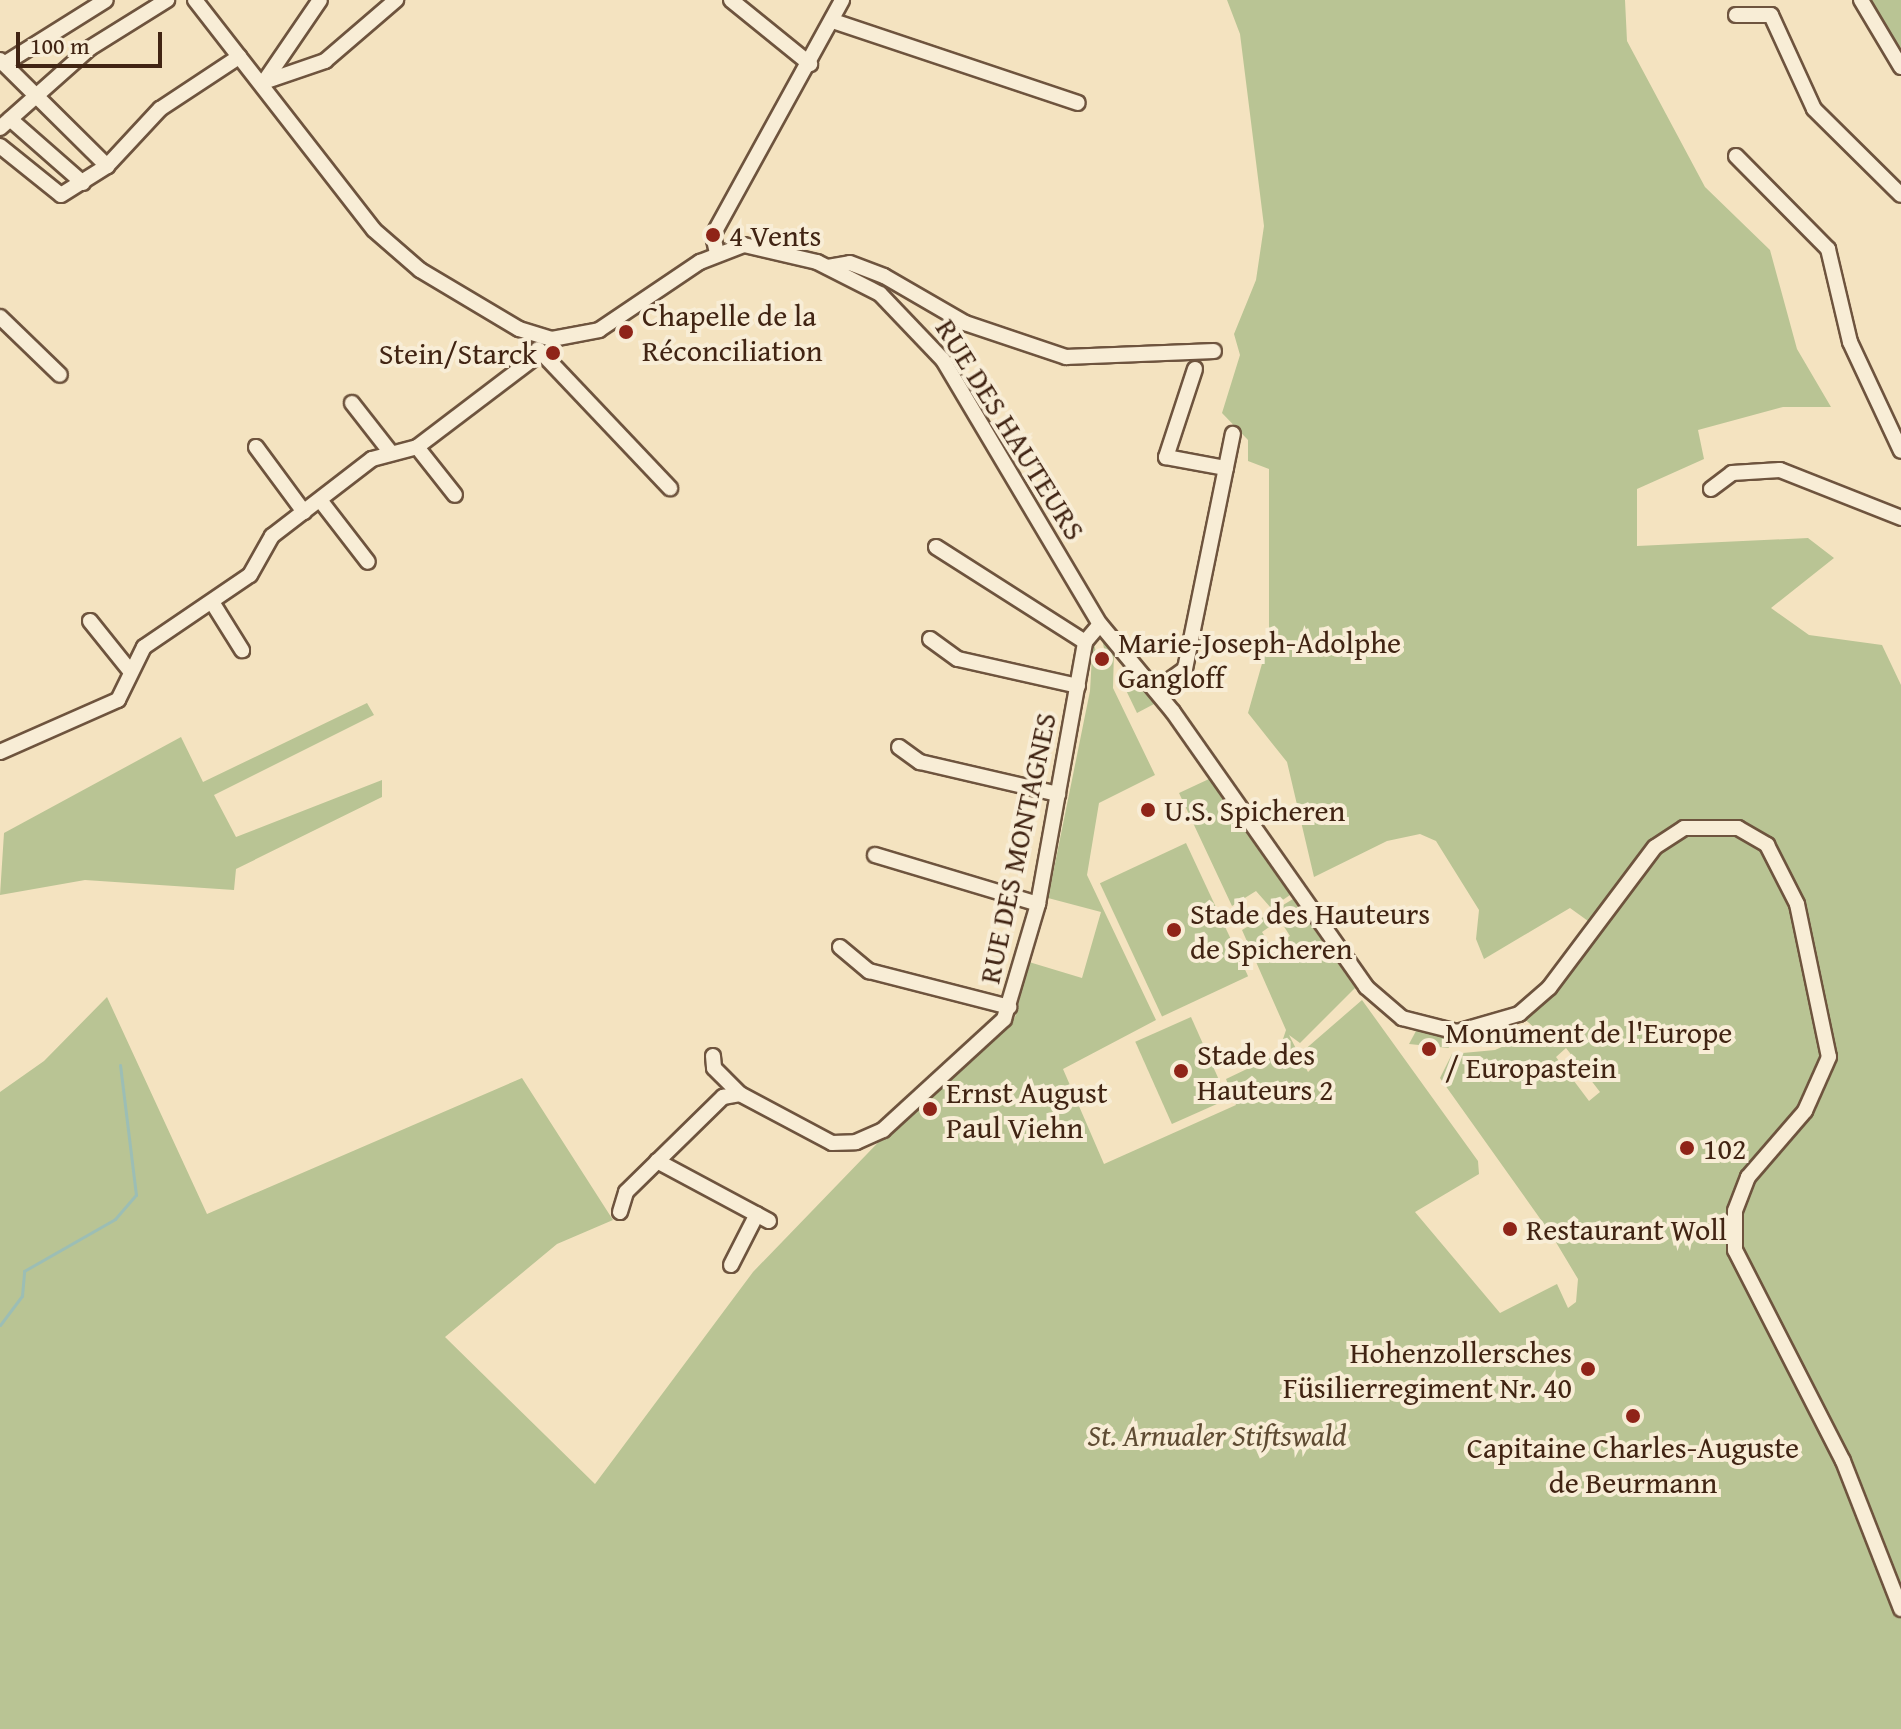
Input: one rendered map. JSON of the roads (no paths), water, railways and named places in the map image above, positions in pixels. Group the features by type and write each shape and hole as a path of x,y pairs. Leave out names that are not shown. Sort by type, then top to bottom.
{"street":[{"path":"106,0 2,62 33,99 107,166"},
{"path":"83,183 5,124 90,48 167,0"},
{"path":"0,752 118,700 144,647 250,575 272,536 391,453 417,447 538,355 540,337 394,250 264,82 239,57 195,0"},
{"path":"264,82 320,0"},
{"path":"264,82 325,61 396,0"},
{"path":"731,0 810,64"},
{"path":"717,253 713,235 810,64 842,0"},
{"path":"1861,0 1901,67"},
{"path":"1736,15 1771,15 1814,109 1901,195"},
{"path":"833,21 1078,103"},
{"path":"0,146 61,195 107,166 160,109 239,57"},
{"path":"1736,156 1828,249 1850,342 1901,451"},
{"name":"RUE DES HAUTEURS","path":"540,337 599,330 717,253 765,245 828,267 880,294 943,360 1100,624 1152,684 1366,987 1402,1018 1432,1029 1491,1028 1536,1002 1636,868 1684,828 1738,828 1776,857 1819,982 1829,1057 1805,1111 1748,1177 1735,1211 1735,1250 1843,1461 1901,1609"},
{"path":"828,267 850,263 884,276 965,323 1066,357 1214,351"},
{"path":"0,317 60,375"},
{"path":"538,355 670,488"},
{"path":"1195,369 1166,457 1226,468"},
{"path":"352,403 391,453"},
{"path":"1152,684 1185,669 1233,434"},
{"path":"256,447 304,512"},
{"path":"417,447 455,495"},
{"path":"1711,489 1732,473 1780,470 1901,518"},
{"path":"320,500 368,562"},
{"path":"936,547 1085,642 1100,624"},
{"path":"212,602 242,650"},
{"path":"90,621 130,671"},
{"path":"930,639 958,659 1078,686"},
{"name":"RUE DES MONTAGNES","path":"740,1094 832,1143 883,1130 1009,1007 1038,904 1085,642"},
{"path":"899,747 920,762 1058,794"},
{"path":"875,855 1038,904"},
{"path":"840,947 869,971 1009,1007"},
{"path":"713,1056 714,1068 740,1094"},
{"path":"620,1212 626,1192 657,1161 723,1097 740,1094"},
{"path":"657,1161 763,1218 731,1265"}],"waterway":[{"path":"0,1325 22,1296 24,1271 115,1219 136,1195 120,1065"}],"place":[{"name":"4 Vents","path":"713,235"},
{"name":"Chapelle de la Réconciliation","path":"626,332"},
{"name":"Stein/Starck","path":"553,353"},
{"name":"Marie-Joseph-Adolphe Gangloff","path":"1102,659"},
{"name":"U.S. Spicheren","path":"1148,810"},
{"name":"Stade des Hauteurs de Spicheren","path":"1174,930"},
{"name":"Monument de l'Europe / Europastein","path":"1429,1049"},
{"name":"Stade des Hauteurs 2","path":"1181,1071"},
{"name":"Ernst August Paul Viehn","path":"930,1109"},
{"name":"102","path":"1687,1148"},
{"name":"Restaurant Woll","path":"1510,1229"},
{"name":"Hohenzollersches Füsilierregiment Nr. 40","path":"1588,1369"},
{"name":"Capitaine Charles-Auguste de Beurmann","path":"1633,1416"}],"park label":[{"name":"St. Arnualer Stiftswald","path":"1217,1435"}]}
